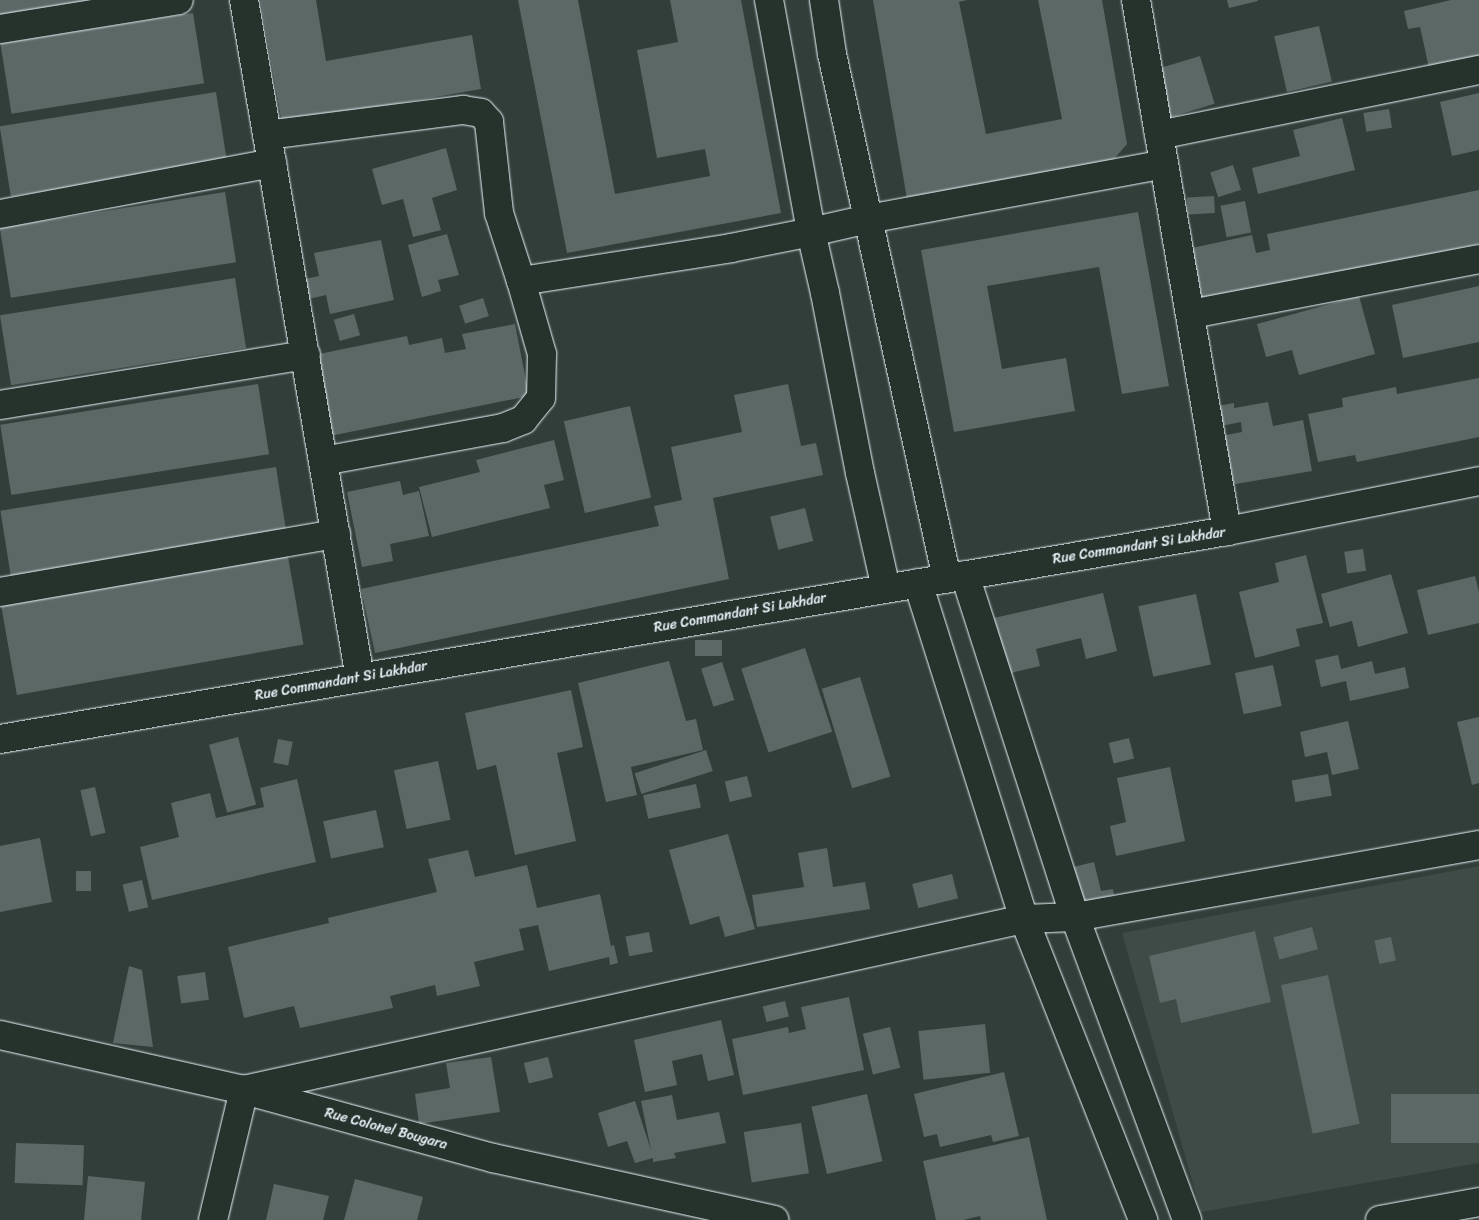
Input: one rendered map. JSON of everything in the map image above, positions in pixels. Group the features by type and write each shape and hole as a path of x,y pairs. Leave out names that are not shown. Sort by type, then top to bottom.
{"street":[{"path":"0,29 178,0"},
{"path":"244,0 360,678"},
{"path":"769,0 812,232 886,588"},
{"path":"824,0 832,54 868,219 956,577 1075,917 1187,1220"},
{"path":"1136,0 1227,531"},
{"path":"1159,135 1479,70"},
{"path":"267,135 463,110 481,113 489,122 499,213 542,354 541,398 524,420 503,428 323,461"},
{"path":"0,214 272,163"},
{"path":"521,282 732,248 868,219 1164,164"},
{"path":"1190,314 1479,260"},
{"path":"0,404 306,355"},
{"name":"Rue Commandant Si Lakhdar","path":"0,739 1227,531 1479,481"},
{"path":"0,592 336,534"},
{"path":"918,583 1024,919 1143,1220"},
{"path":"213,1220 244,1090 1024,919 1075,917 1479,845"},
{"name":"Rue Colonel Bougara","path":"0,1035 244,1090 493,1158 774,1220"},
{"path":"1380,1220 1479,1202"}],"shaded area":[{"path":"1479,866 1479,1163 1201,1212 1122,933"}],"building":[{"path":"0,0 89,0 89,1 0,15"},
{"path":"260,0 316,0 326,61 472,35 481,89 282,124"},
{"path":"518,0 578,0 615,194 710,176 705,149 657,158 637,50 678,42 670,0 741,0 781,213 567,253"},
{"path":"873,0 967,0 959,2 986,134 1062,119 1038,0 1102,0 1127,144 1109,165 907,199"},
{"path":"1227,0 1258,0 1258,1 1229,8"},
{"path":"1451,0 1479,0 1479,57 1429,68 1420,27 1408,29 1404,11"},
{"path":"193,13 204,83 12,114 0,44"},
{"path":"1319,26 1332,82 1287,92 1274,36"},
{"path":"1200,56 1215,104 1167,118 1152,71"},
{"path":"216,92 227,162 11,196 0,126"},
{"path":"1479,93 1479,150 1452,156 1440,102"},
{"path":"1389,109 1392,128 1366,132 1363,113"},
{"path":"1342,118 1355,170 1258,194 1252,168 1300,156 1293,130"},
{"path":"446,148 457,190 432,198 441,230 413,237 403,199 382,205 372,169"},
{"path":"1233,165 1241,190 1218,197 1210,172"},
{"path":"1479,190 1479,244 1203,302 1192,248 1252,235 1256,253 1270,250 1267,234"},
{"path":"225,192 236,262 11,298 0,228"},
{"path":"1214,196 1215,213 1188,214 1187,197"},
{"path":"1245,201 1251,232 1227,237 1220,206"},
{"path":"1138,212 1169,386 1122,394 1099,267 987,286 1002,369 1066,358 1075,411 954,432 921,250"},
{"path":"447,234 459,275 438,280 441,291 422,297 408,245"},
{"path":"381,240 394,300 330,314 326,295 305,300 300,280 319,276 314,253"},
{"path":"235,278 246,348 11,385 0,315"},
{"path":"1479,286 1479,342 1403,358 1392,305"},
{"path":"1359,296 1375,354 1299,375 1292,350 1266,357 1257,324"},
{"path":"483,298 489,316 465,324 459,306"},
{"path":"354,314 360,335 340,341 334,320"},
{"path":"515,324 529,396 330,436 314,355 407,336 409,345 442,338 445,353 466,349 462,334"},
{"path":"1479,378 1479,437 1357,462 1355,455 1318,462 1308,414 1343,407 1342,398 1396,387 1397,394"},
{"path":"258,384 269,454 11,495 0,425"},
{"path":"788,384 801,446 816,443 823,475 713,498 729,579 375,653 361,589 659,526 654,506 682,500 671,447 742,432 734,395"},
{"path":"1268,402 1273,426 1303,420 1312,471 1230,485 1221,436 1242,432 1241,422 1216,427 1212,407 1234,403 1234,408"},
{"path":"630,406 651,498 585,513 564,421"},
{"path":"554,440 564,480 544,485 550,508 432,537 419,487 480,472 476,460"},
{"path":"276,467 287,536 11,580 0,511"},
{"path":"400,481 403,495 419,491 429,536 390,544 393,561 362,567 347,492"},
{"path":"805,508 813,541 778,550 770,517"},
{"path":"1363,549 1366,571 1347,573 1344,552"},
{"path":"287,551 303,645 17,695 0,602"},
{"path":"1306,555 1323,623 1296,629 1300,646 1255,658 1239,592 1279,582 1275,563"},
{"path":"1391,574 1408,633 1358,647 1352,621 1330,627 1321,594"},
{"path":"1475,576 1479,592 1479,623 1428,635 1417,590"},
{"path":"1103,593 1117,651 1086,659 1081,638 1036,649 1040,666 1007,674 994,618"},
{"path":"1196,594 1211,664 1153,677 1138,606"},
{"path":"695,640 722,640 722,656 695,656"},
{"path":"805,648 832,732 768,752 741,669"},
{"path":"1338,655 1341,669 1372,661 1375,674 1405,667 1409,688 1350,701 1346,681 1321,687 1315,660"},
{"path":"669,661 686,721 696,719 703,750 631,767 637,795 606,802 578,683"},
{"path":"722,662 734,700 713,707 701,669"},
{"path":"1273,665 1282,706 1244,714 1235,673"},
{"path":"860,677 890,776 852,788 822,689"},
{"path":"571,690 583,747 557,753 576,841 515,855 496,765 477,770 465,713"},
{"path":"1479,717 1479,783 1472,785 1457,722"},
{"path":"1348,721 1359,769 1332,775 1327,752 1305,757 1300,732"},
{"path":"238,737 256,805 227,812 209,745"},
{"path":"1129,738 1134,758 1114,763 1109,743"},
{"path":"278,739 293,742 288,765 273,763"},
{"path":"706,750 713,771 641,794 635,773"},
{"path":"438,761 450,820 406,829 394,770"},
{"path":"1170,767 1185,841 1116,856 1110,826 1126,822 1117,778"},
{"path":"1328,774 1332,796 1295,802 1292,780"},
{"path":"747,776 752,796 730,802 725,782"},
{"path":"297,779 316,862 152,900 140,847 179,837 171,803 210,793 216,818 264,807 260,788"},
{"path":"696,784 701,807 648,819 643,795"},
{"path":"95,787 106,833 91,836 80,790"},
{"path":"376,810 384,847 331,858 323,821"},
{"path":"728,834 755,929 725,937 719,916 690,925 669,850"},
{"path":"40,838 52,902 0,912 0,846"},
{"path":"827,848 833,887 865,882 870,909 757,927 752,895 804,887 798,853"},
{"path":"468,850 475,877 527,865 537,908 600,894 611,946 614,945 618,963 610,965 609,957 549,971 538,925 519,929 524,950 474,962 480,986 437,996 435,985 390,996 393,1008 300,1028 294,1006 244,1018 228,947 329,923 328,918 437,892 428,859"},
{"path":"1094,862 1101,891 1113,889 1114,895 1078,903 1069,868"},
{"path":"76,871 91,871 91,891 76,891"},
{"path":"952,874 958,898 918,908 912,884"},
{"path":"142,880 148,907 129,912 123,884"},
{"path":"1312,927 1318,949 1279,960 1273,937"},
{"path":"1255,931 1271,1002 1181,1023 1176,999 1160,1003 1149,956"},
{"path":"649,932 653,952 629,956 625,937"},
{"path":"1391,937 1396,960 1379,964 1374,941"},
{"path":"129,966 142,970 153,1047 113,1043"},
{"path":"205,972 209,1000 181,1004 177,976"},
{"path":"1328,975 1360,1124 1313,1134 1281,985"},
{"path":"849,997 864,1070 743,1095 732,1039 788,1027 789,1033 806,1029 801,1007"},
{"path":"785,1001 789,1017 767,1022 763,1007"},
{"path":"721,1020 734,1075 708,1081 702,1054 672,1061 677,1085 645,1092 634,1040"},
{"path":"985,1024 990,1073 923,1080 918,1031"},
{"path":"890,1027 900,1068 873,1075 863,1034"},
{"path":"491,1057 500,1112 419,1124 415,1094 450,1088 446,1063"},
{"path":"548,1057 553,1077 529,1083 524,1063"},
{"path":"1004,1072 1019,1136 993,1142 991,1135 940,1147 937,1134 924,1137 914,1094"},
{"path":"867,1094 883,1161 827,1174 811,1107"},
{"path":"1391,1094 1479,1094 1479,1143 1391,1143"},
{"path":"672,1095 677,1120 719,1112 726,1143 674,1153 676,1158 653,1162 653,1158 635,1163 627,1141 608,1147 598,1113 635,1101 651,1150 641,1101"},
{"path":"801,1123 809,1173 752,1182 744,1132"},
{"path":"1029,1137 1047,1220 981,1220 980,1216 963,1220 936,1220 923,1161"},
{"path":"16,1143 84,1145 83,1185 15,1183"},
{"path":"88,1176 145,1182 141,1220 84,1220"},
{"path":"355,1179 423,1197 417,1220 344,1220"},
{"path":"274,1184 329,1196 323,1220 266,1220"}]}
